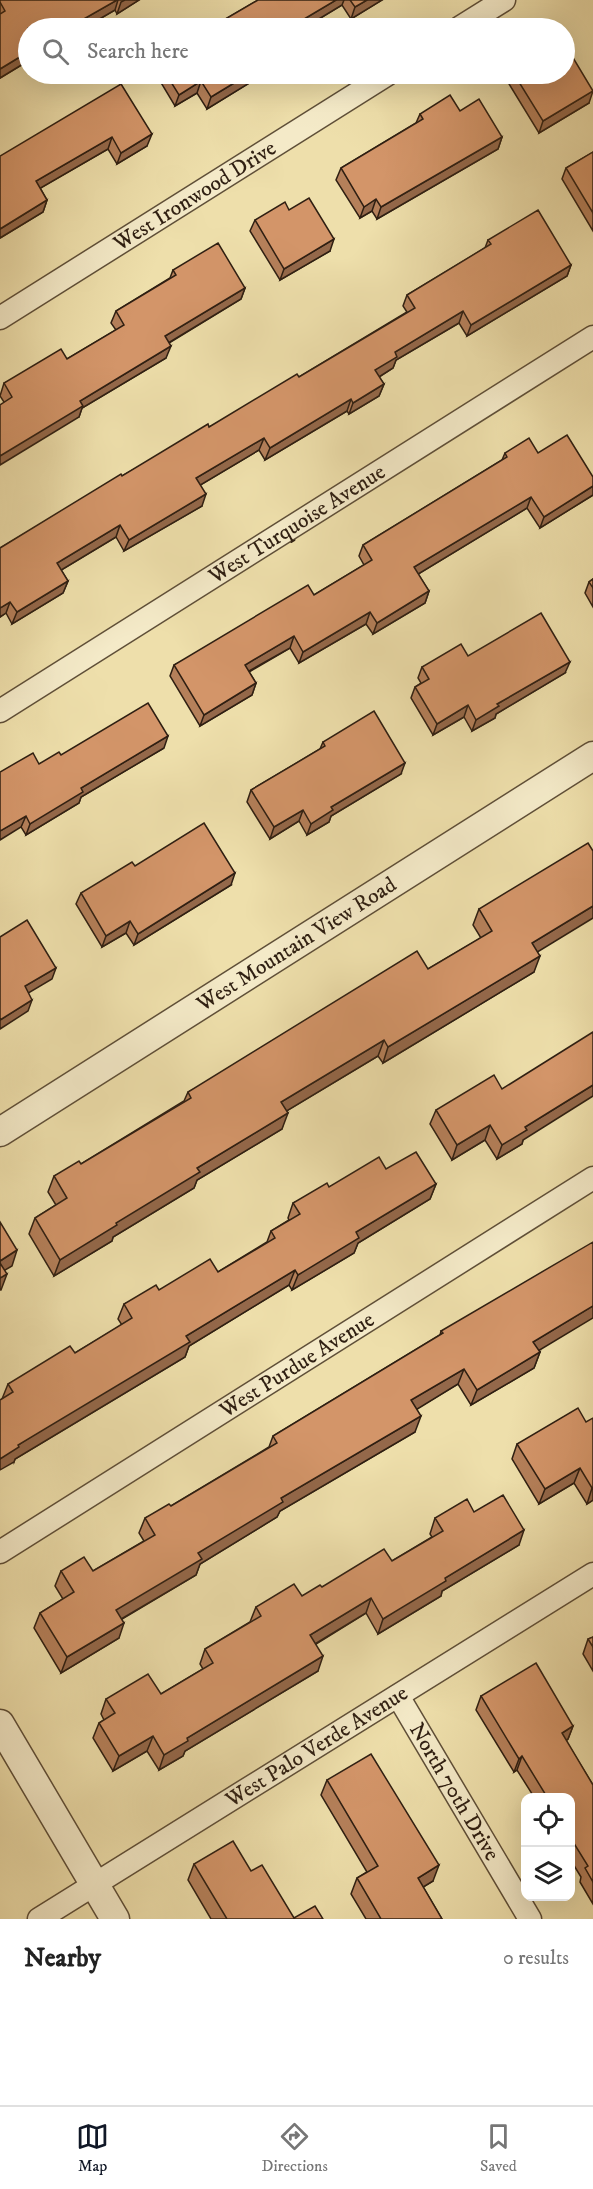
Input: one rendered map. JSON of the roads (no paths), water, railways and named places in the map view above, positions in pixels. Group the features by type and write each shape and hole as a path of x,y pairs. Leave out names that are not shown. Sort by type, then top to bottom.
{"street":[{"path":"475,18 504,0"},
{"name":"West Ironwood Drive","path":"0,318 372,84"},
{"name":"West Turquoise Avenue","path":"0,711 593,336"},
{"name":"West Mountain View Road","path":"0,1132 593,756"},
{"name":"West Purdue Avenue","path":"0,1552 593,1178"},
{"name":"West Palo Verde Avenue","path":"39,1919 593,1574"},
{"name":"North 70th Drive","path":"398,1696 530,1919"},
{"path":"0,1724 115,1919"}]}
